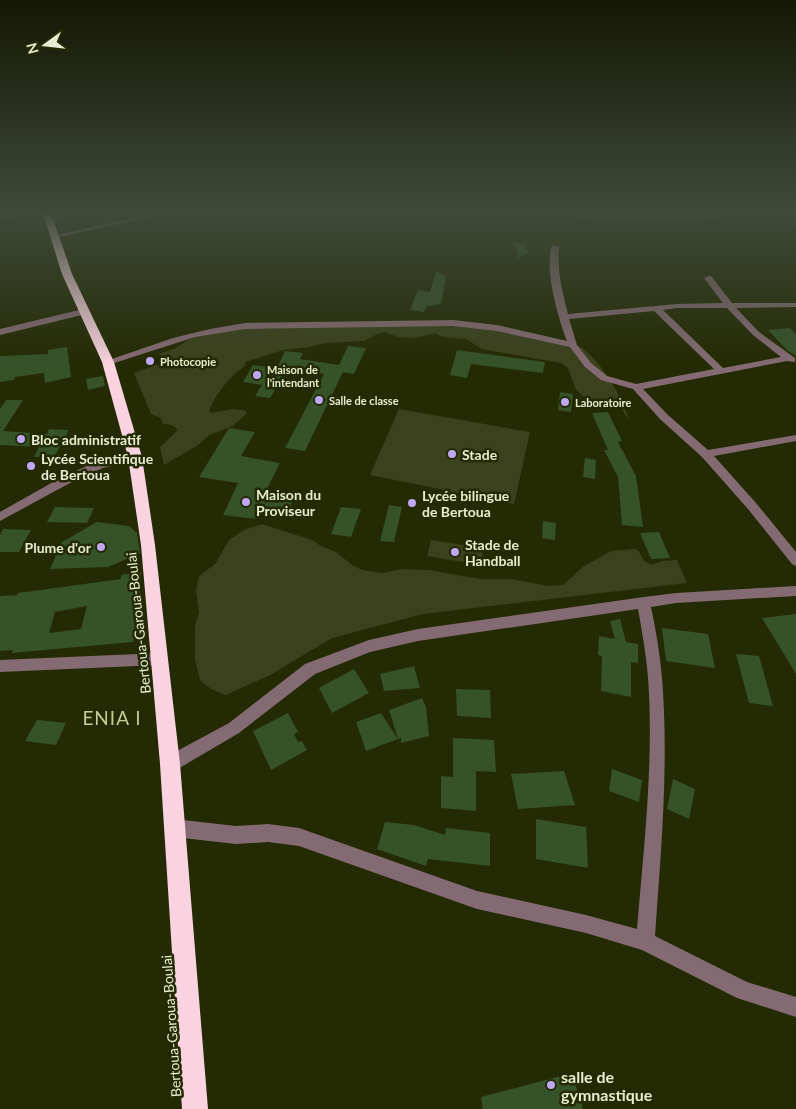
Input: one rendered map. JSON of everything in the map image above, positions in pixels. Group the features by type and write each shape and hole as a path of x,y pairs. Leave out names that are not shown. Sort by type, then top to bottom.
{"highway":[{"name":"Bertoua-Garoua-Boulai","path":"63,262 83,312 108,362 135,456 148,544 170,764 195,1109"}],"street":[{"path":"554,262 564,317 573,345 588,365 604,378 636,387 792,360"},
{"path":"708,278 728,306 760,339 792,360"},
{"path":"564,317 656,308 796,305"},
{"path":"656,308 721,372"},
{"path":"0,332 59,320 83,312"},
{"path":"108,362 196,334 245,326 453,323 497,328 573,345"},
{"path":"636,387 664,416 706,454 752,506 796,561"},
{"path":"706,454 795,440"},
{"path":"0,517 66,480 100,465 135,456"},
{"path":"170,764 234,728 310,668 369,646 452,630 644,602 676,598 796,591"},
{"path":"644,602 655,677 657,748 654,830 645,941"},
{"path":"0,666 160,658"},
{"path":"174,828 236,835 268,833 299,837 477,900 586,924 645,941 744,991 796,1007"}],"green space":[{"path":"411,325 491,327 581,347 590,354 604,371 621,400 630,421 615,400 604,402 584,397 576,390 568,368 561,363 482,349 466,339 443,337 435,333 415,338 398,337 385,332 364,341 326,343 283,350 245,362 246,365 220,391 209,411 212,413 232,409 246,411 246,414 233,426 209,435 198,445 164,465 160,447 178,430 172,425 163,424 161,418 151,414 134,373 162,363 163,359 159,354 176,348 193,337 225,328"},
{"name":"Stade","path":"399,409 530,432 514,504 370,475"},
{"path":"262,524 312,540 336,552 352,565 362,570 382,573 403,569 429,570 480,579 512,579 548,586 563,585 584,566 611,551 633,549 638,550 644,561 652,565 662,561 677,560 687,583 423,614 332,638 270,675 226,695 211,689 200,680 195,660 195,626 199,612 196,589 199,576 215,564 229,540 244,530"},
{"name":"Stade de Handball","path":"431,540 483,548 481,565 427,556"}],"building":[{"path":"436,272 446,276 441,304 427,306 424,312 410,310 418,290 430,292"},
{"path":"790,328 796,334 796,356 787,350 768,330"},
{"path":"348,346 366,348 354,374 343,372 305,451 285,448 324,374 295,369 294,371 286,371 270,398 255,396 262,385 243,382 253,365 277,368 285,351 303,353 300,359 339,365"},
{"path":"67,347 71,377 45,383 44,373 15,377 14,380 0,382 0,356 48,354 48,350"},
{"path":"457,350 545,362 543,373 471,364 467,378 450,375"},
{"path":"103,376 105,386 88,390 86,379"},
{"name":"Laboratoire","path":"560,392 573,394 571,412 558,410"},
{"path":"6,400 23,400 3,431 47,434 49,429 69,430 54,457 34,457 39,447 0,445 0,409"},
{"path":"608,412 622,441 618,442 636,476 643,527 622,525 618,477 604,450 608,450 592,413"},
{"path":"229,428 255,432 241,456 280,463 264,499 292,502 287,516 258,513 256,519 223,515 238,483 199,477"},
{"path":"585,458 596,460 595,479 583,477"},
{"path":"389,505 402,507 394,542 380,541"},
{"path":"55,507 94,508 87,523 47,522"},
{"path":"341,507 361,509 351,537 331,534"},
{"path":"543,521 556,523 555,540 542,538"},
{"name":"Plume d'or","path":"97,522 129,526 137,533 140,553 108,567 50,569 62,542"},
{"path":"3,529 31,530 19,552 0,552 0,535"},
{"path":"659,532 670,558 651,559 640,533"},
{"path":"141,572 139,609 133,642 12,653 13,650 0,651 0,596 121,579 121,575","holes":["87,606 81,629 49,633 55,612"]},
{"path":"796,614 796,674 762,618"},
{"path":"620,619 626,642 638,644 638,663 631,662 631,697 601,691 602,656 598,655 599,636 615,639 610,621"},
{"path":"662,628 708,634 715,668 666,661"},
{"path":"736,654 759,656 773,706 749,703"},
{"path":"414,666 420,688 384,691 380,674"},
{"path":"354,669 369,693 332,713 319,688"},
{"path":"456,689 490,690 491,718 457,716"},
{"path":"422,698 426,707 429,736 401,743 401,738 366,751 356,722 381,713 398,739 389,710"},
{"path":"288,713 298,732 294,734 298,742 302,741 307,750 271,770 253,731"},
{"path":"37,720 66,723 56,745 25,741"},
{"path":"453,738 494,740 496,772 476,771 476,811 441,808 441,776 453,777"},
{"path":"612,769 642,780 639,802 609,791"},
{"path":"564,771 575,805 518,809 511,774"},
{"path":"673,779 695,789 689,819 667,809"},
{"path":"536,819 586,827 588,868 536,859"},
{"path":"385,822 414,825 445,835 446,828 490,833 490,866 428,859 426,866 377,849"},
{"name":"salle de gymnastique","path":"572,1073 583,1109 483,1109 481,1097"}],"place":[{"name":"Photocopie","path":"150,361"},
{"name":"Maison de l'intendant","path":"257,375"},
{"name":"Salle de classe","path":"319,400"},
{"name":"Laboratoire","path":"565,402"},
{"name":"Bloc administratif","path":"21,439"},
{"name":"Stade","path":"452,454"},
{"name":"Lycée Scientifique de Bertoua","path":"31,466"},
{"name":"Maison du Proviseur","path":"246,502"},
{"name":"Lycée bilingue de Bertoua","path":"412,503"},
{"name":"Plume d'or","path":"101,547"},
{"name":"Stade de Handball","path":"455,552"},
{"name":"salle de gymnastique","path":"551,1085"}],"district":[{"name":"ENIA I","path":"112,717"}]}
